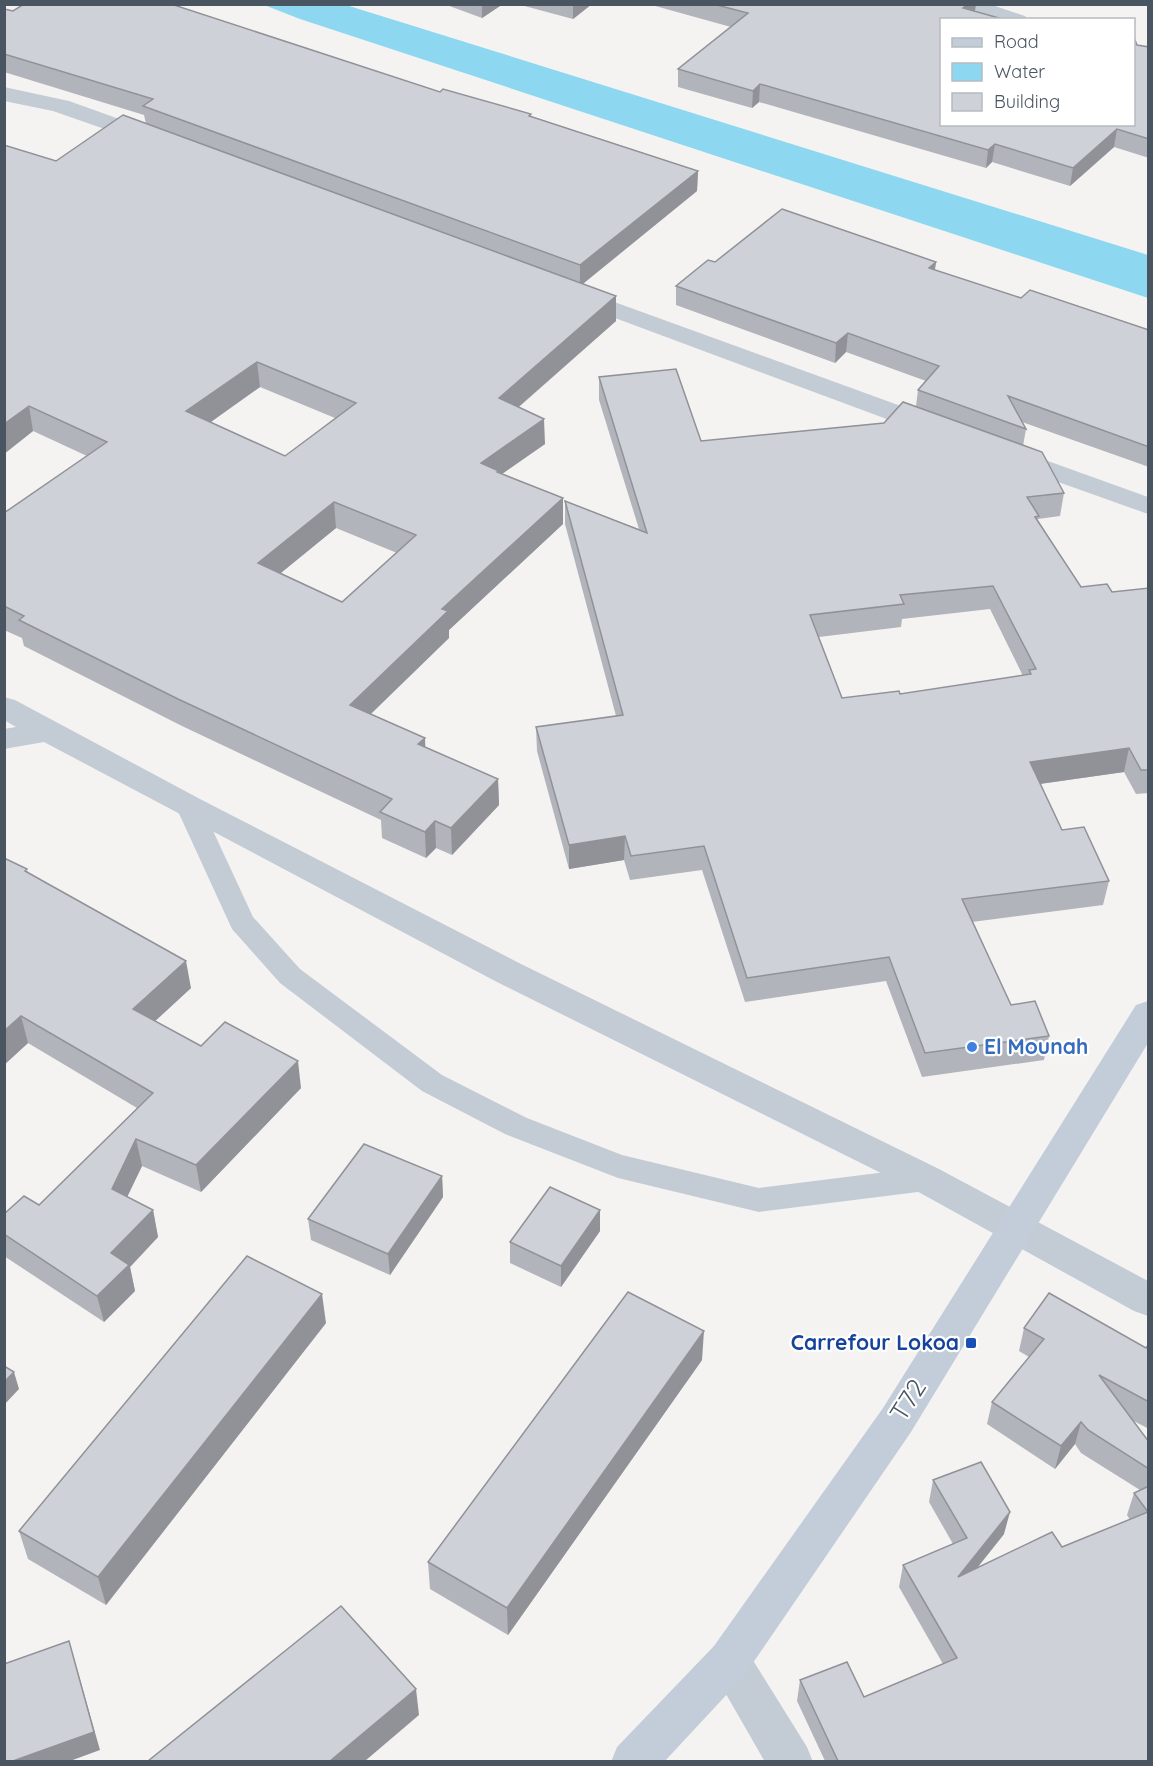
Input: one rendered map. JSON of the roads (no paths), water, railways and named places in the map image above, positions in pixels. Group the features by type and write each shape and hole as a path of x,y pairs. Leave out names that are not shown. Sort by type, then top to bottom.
{"street":[{"path":"965,4 1011,18"},
{"path":"4,94 32,97 64,106 177,148"},
{"path":"547,285 1149,506"},
{"path":"4,707 189,807 507,972 926,1179 1149,1300"},
{"path":"4,739 49,731"},
{"name":"T72","path":"633,1761 729,1661 897,1420 1149,1014"},
{"path":"729,1661 791,1761"}],"lane":[{"path":"189,807 242,922 290,976 432,1083 516,1126 618,1166 759,1200 926,1179"}],"water":[{"path":"264,5 346,5 1148,255 1148,298 300,19"}],"place":[{"name":"El Mounah","path":"972,1047"},
{"name":"Carrefour Lokoa","path":"971,1343"}]}
